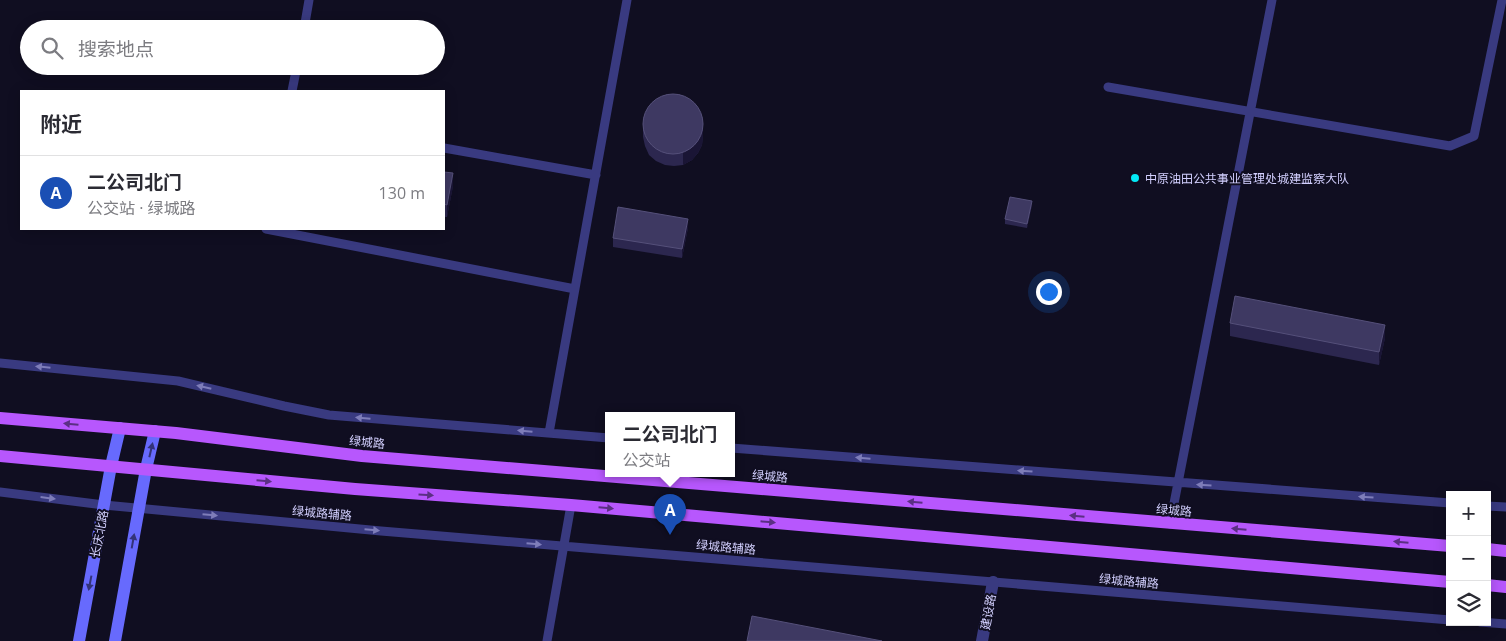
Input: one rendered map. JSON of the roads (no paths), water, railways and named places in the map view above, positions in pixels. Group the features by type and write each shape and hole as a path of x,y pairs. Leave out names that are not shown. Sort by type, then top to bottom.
{"main road":[{"name":"绿城路","path":"0,418 155,431 362,456 605,476"},
{"name":"长庆北路","path":"79,641 111,466 120,428"},
{"path":"114,641 146,469 155,431"},
{"path":"0,456 355,489 571,505 1446,582"},
{"name":"绿城路","path":"612,477 1446,546"},
{"path":"1491,549 1506,551"},
{"path":"1491,585 1506,586"}],"street":[{"name":"建设路","path":"982,641 993,582"}],"lane":[{"path":"306,20 309,0"},
{"path":"549,433 627,0"},
{"path":"1170,524 1272,0"},
{"path":"1108,87 1450,146 1474,136 1502,0"},
{"path":"292,90 295,75"},
{"path":"445,148 596,175"},
{"path":"271,230 575,289"},
{"path":"0,363 178,381 329,415 605,438"},
{"path":"735,448 1446,503"},
{"name":"绿城路辅路","path":"0,492 104,505 381,531 1446,620"},
{"path":"547,641 571,505"},
{"path":"1491,506 1506,507"},
{"path":"1491,623 1506,624"}],"place":[{"name":"中原油田公共事业管理处城建监察大队","path":"1135,178"},
{"name":"二公司北门","path":"670,535"}]}
